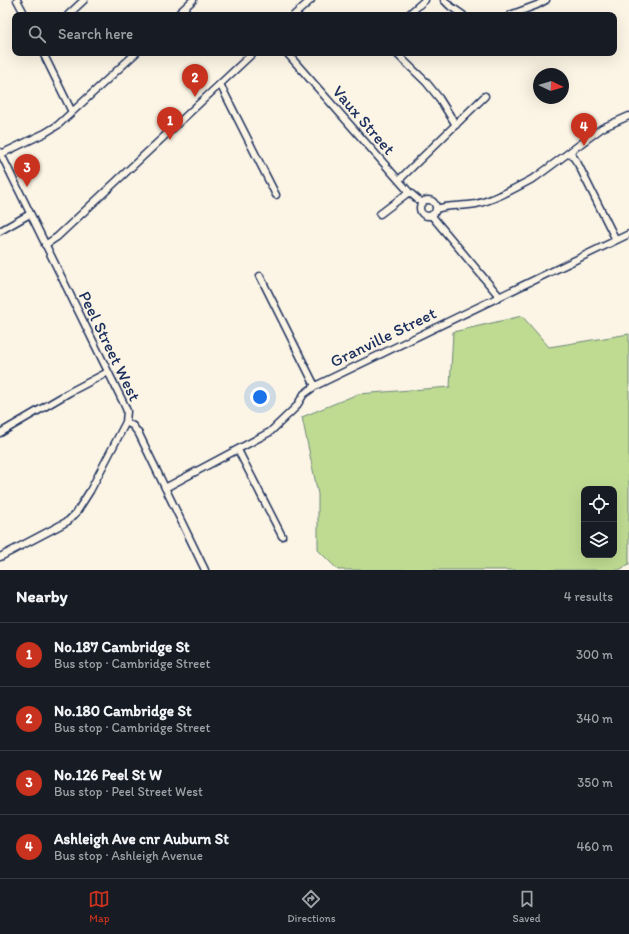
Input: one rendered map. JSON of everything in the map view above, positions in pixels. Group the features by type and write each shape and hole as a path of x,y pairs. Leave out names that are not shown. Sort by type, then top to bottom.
{"street":[{"path":"17,0 23,12"},
{"path":"71,12 84,0"},
{"path":"180,12 193,0"},
{"path":"297,12 311,0"},
{"path":"411,12 424,0"},
{"path":"444,0 459,12"},
{"path":"518,12 546,0"},
{"path":"44,56 72,112"},
{"path":"1,153 45,133 58,125 133,56"},
{"path":"45,246 57,238 250,56"},
{"name":"Vaux Street","path":"290,56 409,192 422,203"},
{"path":"399,56 426,82 439,98 456,125"},
{"path":"220,84 276,195"},
{"path":"399,180 485,96"},
{"path":"431,215 436,209 448,206 465,206 486,201 536,177 602,128 629,116"},
{"path":"570,152 578,164 616,240"},
{"name":"Peel Street West","path":"1,153 45,246 125,407 127,414 126,422 133,426 139,434 205,570"},
{"path":"380,214 409,192"},
{"path":"436,209 435,204 431,201 426,200 422,203 422,212 426,215 431,215 499,296"},
{"path":"0,231 30,214"},
{"name":"Granville Street","path":"165,488 270,432 296,407 304,394 315,386 629,234"},
{"path":"260,276 315,386"},
{"path":"0,433 70,392 108,372"},
{"path":"0,557 68,521 76,513 90,491 126,422"},
{"path":"238,450 282,536"}],"green space":[{"path":"522,316 549,347 629,334 629,564 619,570 338,570 318,550 318,494 302,417 358,394 450,387 453,332"}],"place":[{"name":"No.180 Cambridge St","path":"195,97"},
{"name":"No.187 Cambridge St","path":"170,140"},
{"name":"Ashleigh Ave cnr Auburn St","path":"584,146"},
{"name":"No.126 Peel St W","path":"27,187"}]}
